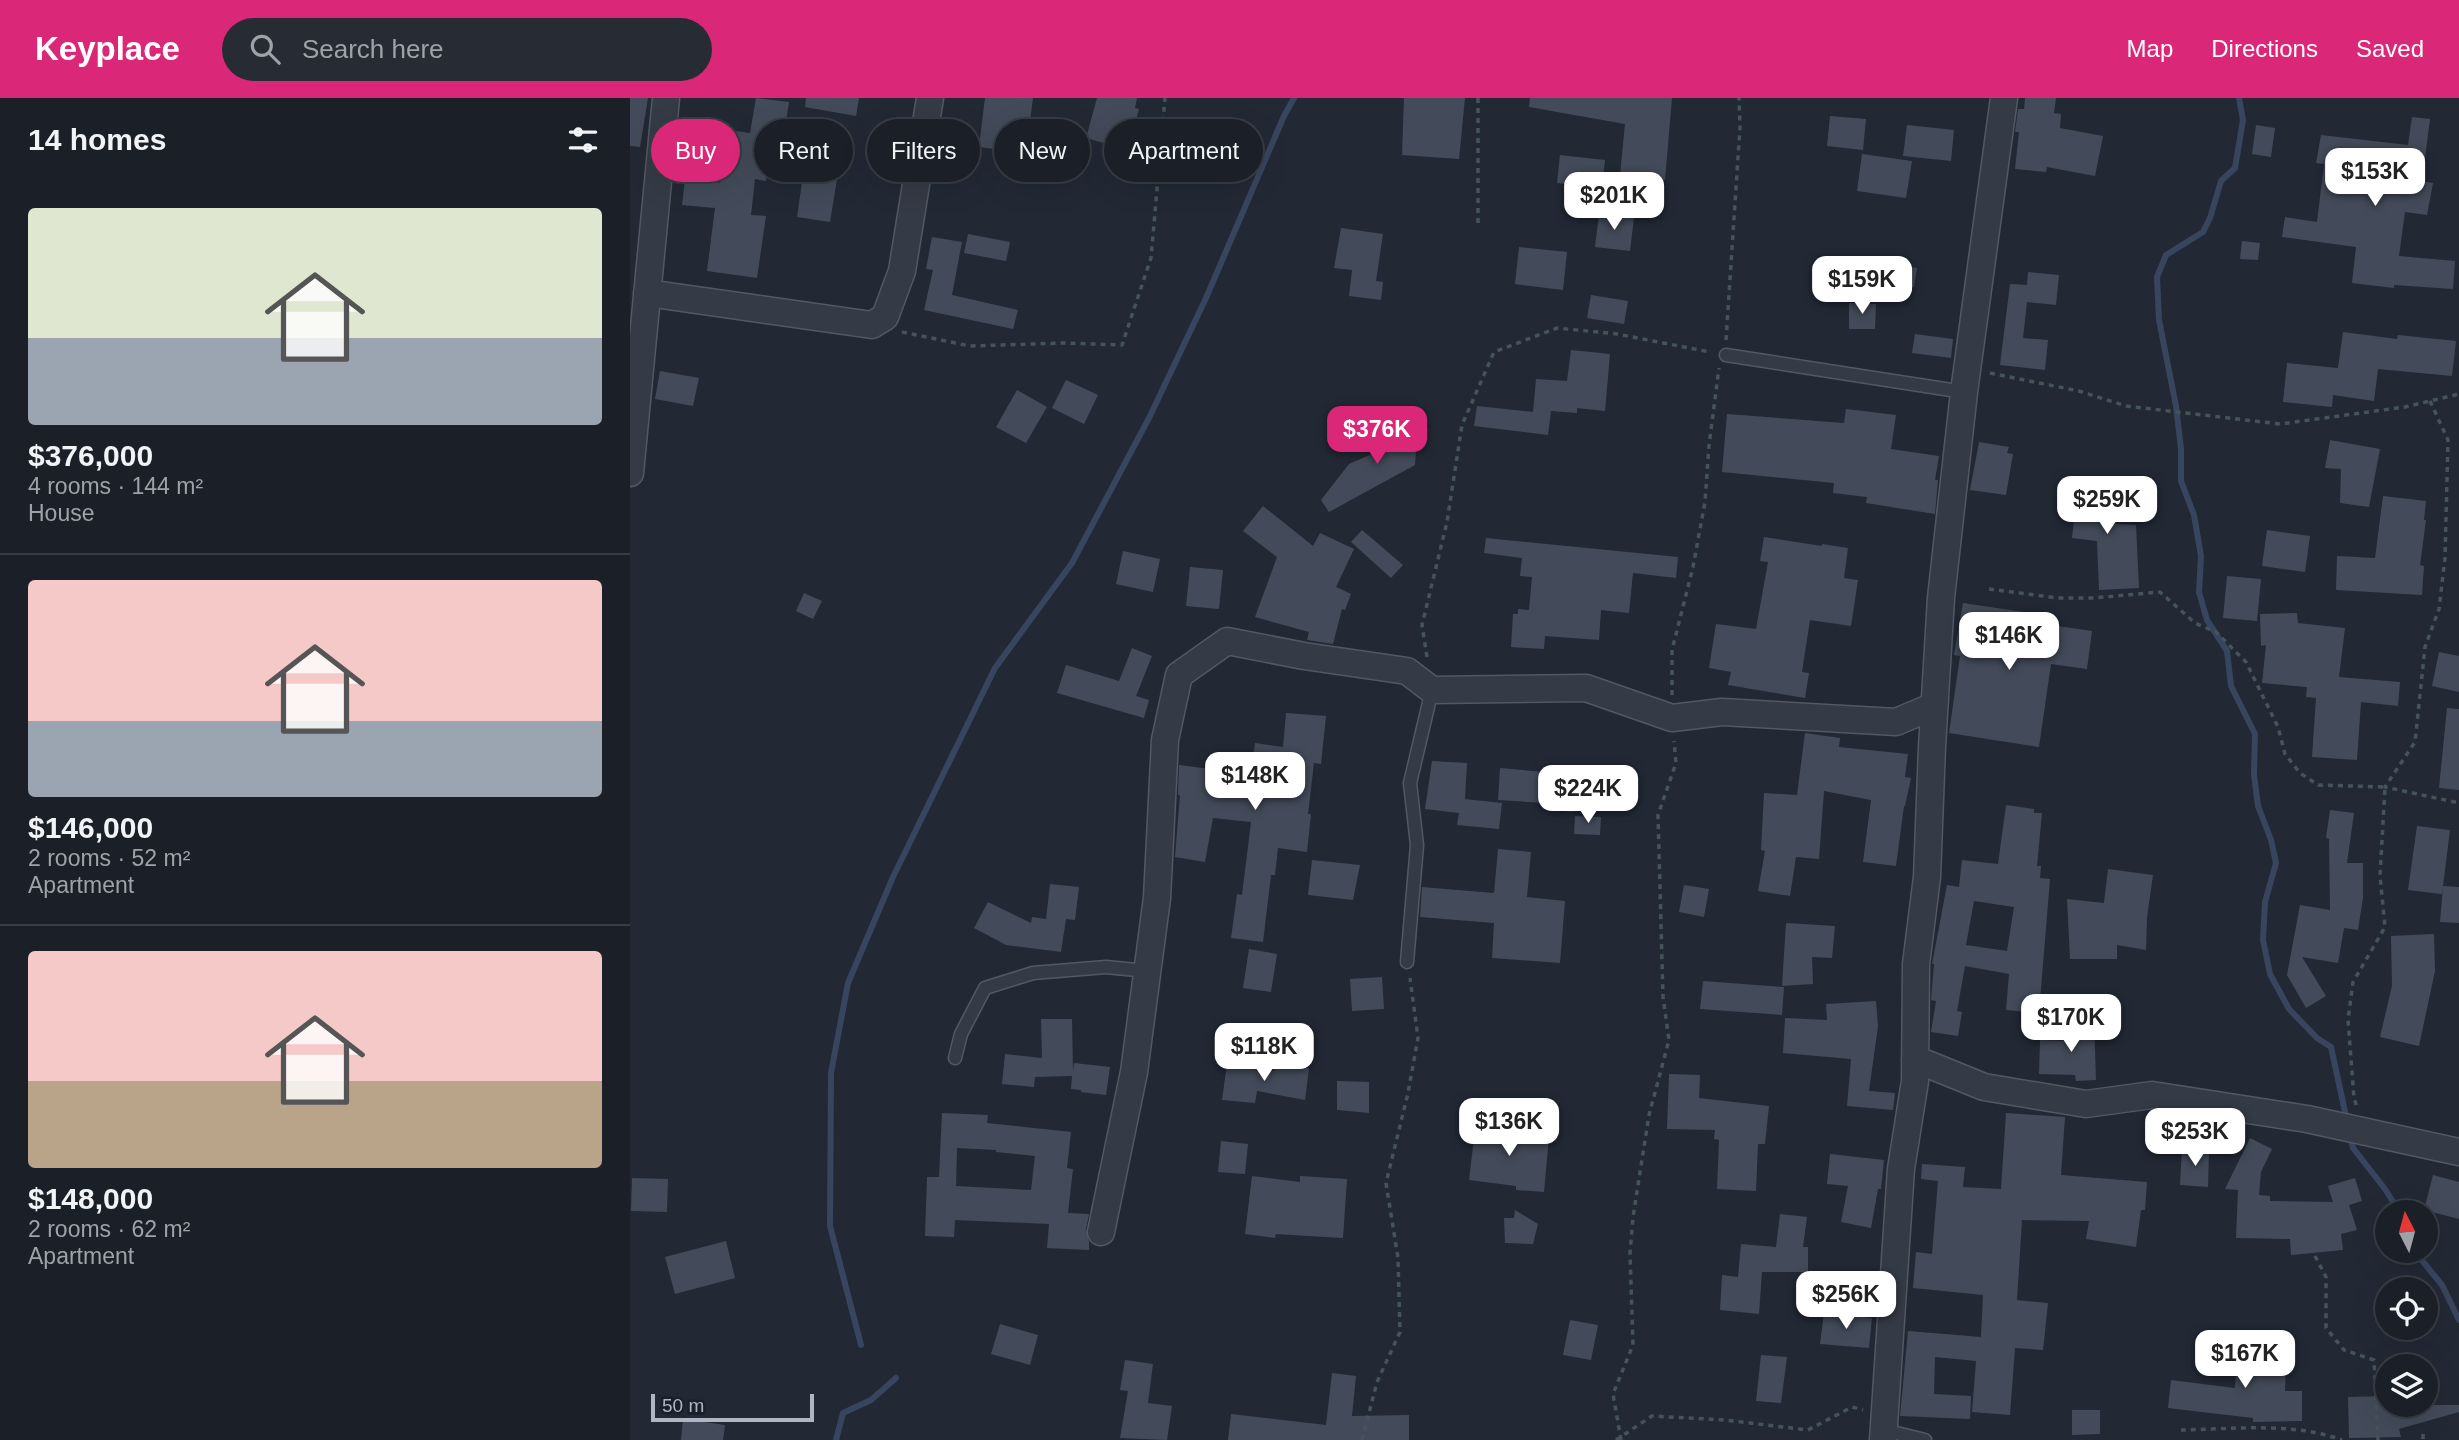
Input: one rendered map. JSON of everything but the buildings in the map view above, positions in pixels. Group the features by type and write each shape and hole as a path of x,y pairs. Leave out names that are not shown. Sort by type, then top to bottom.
{"street":[{"path":"630,473 666,98"},
{"path":"647,293 872,325 885,317 902,271 930,98"},
{"path":"1884,1429 1901,1169 1914,1081 1916,964 1927,877 1941,598 1966,380 2004,98"},
{"path":"1101,1232 1134,1072 1157,898 1165,740 1179,675 1227,641 1304,656 1407,671 1432,690 1586,688 1672,718 1722,712 1896,722 1934,706"},
{"path":"1915,1059 1984,1087 2086,1104 2152,1095 2307,1119 2459,1152"}],"lane":[{"path":"1726,355 1966,380"},
{"path":"1407,962 1417,845 1410,783 1432,690"},
{"path":"955,1058 961,1034 985,988 1033,973 1106,967 1147,971"},
{"path":"1884,1429 1925,1440"}],"path":[{"path":"872,325 970,346 1064,343 1122,345 1151,258 1165,98"},
{"path":"1478,98 1478,228"},
{"path":"1739,98 1740,127 1726,355 1718,371 1705,502 1693,567 1672,650 1672,718 1676,763 1658,815 1663,997 1669,1040 1649,1115 1633,1217 1630,1253 1633,1345 1613,1394 1619,1439 1652,1416 1725,1420 1808,1430 1852,1407 1884,1429"},
{"path":"1432,690 1422,625 1447,522 1462,425 1494,352 1557,328 1617,334 1726,355"},
{"path":"1966,380 2079,391 2126,406 2280,424 2405,407 2459,394"},
{"path":"2364,1132 2354,1098 2348,1020 2353,982 2385,927 2380,876 2385,787 2415,742 2425,647 2439,609 2445,558 2448,440 2430,401"},
{"path":"1989,589 2058,598 2160,592 2196,623 2216,632 2246,662 2278,727 2285,754 2301,773 2318,785 2385,787 2459,803"},
{"path":"1362,1440 1377,1382 1400,1332 1398,1258 1386,1184 1418,1038 1407,962"},
{"path":"2315,1256 2326,1277 2326,1328 2344,1350 2374,1360 2378,1440"},
{"path":"2181,1430 2318,1431 2342,1440"},
{"path":"2423,1434 2423,1440"}],"waterway":[{"path":"861,1345 830,1226 831,1073 848,983 893,877 995,668 1072,563 1149,418 1206,298 1294,98"},
{"path":"2239,98 2243,120 2235,168 2221,181 2203,232 2166,255 2157,277 2159,320 2176,406 2181,449 2181,481 2194,515 2201,556 2199,592 2207,620 2227,651 2231,686 2255,734 2254,775 2258,806 2271,840 2276,863 2265,902 2263,940 2270,974 2289,1009 2317,1038 2331,1047 2347,1121"},
{"path":"2350,1135 2353,1148 2392,1200"},
{"path":"2425,1264 2442,1285 2459,1320"},
{"path":"836,1440 843,1413 871,1400 896,1378"}]}
